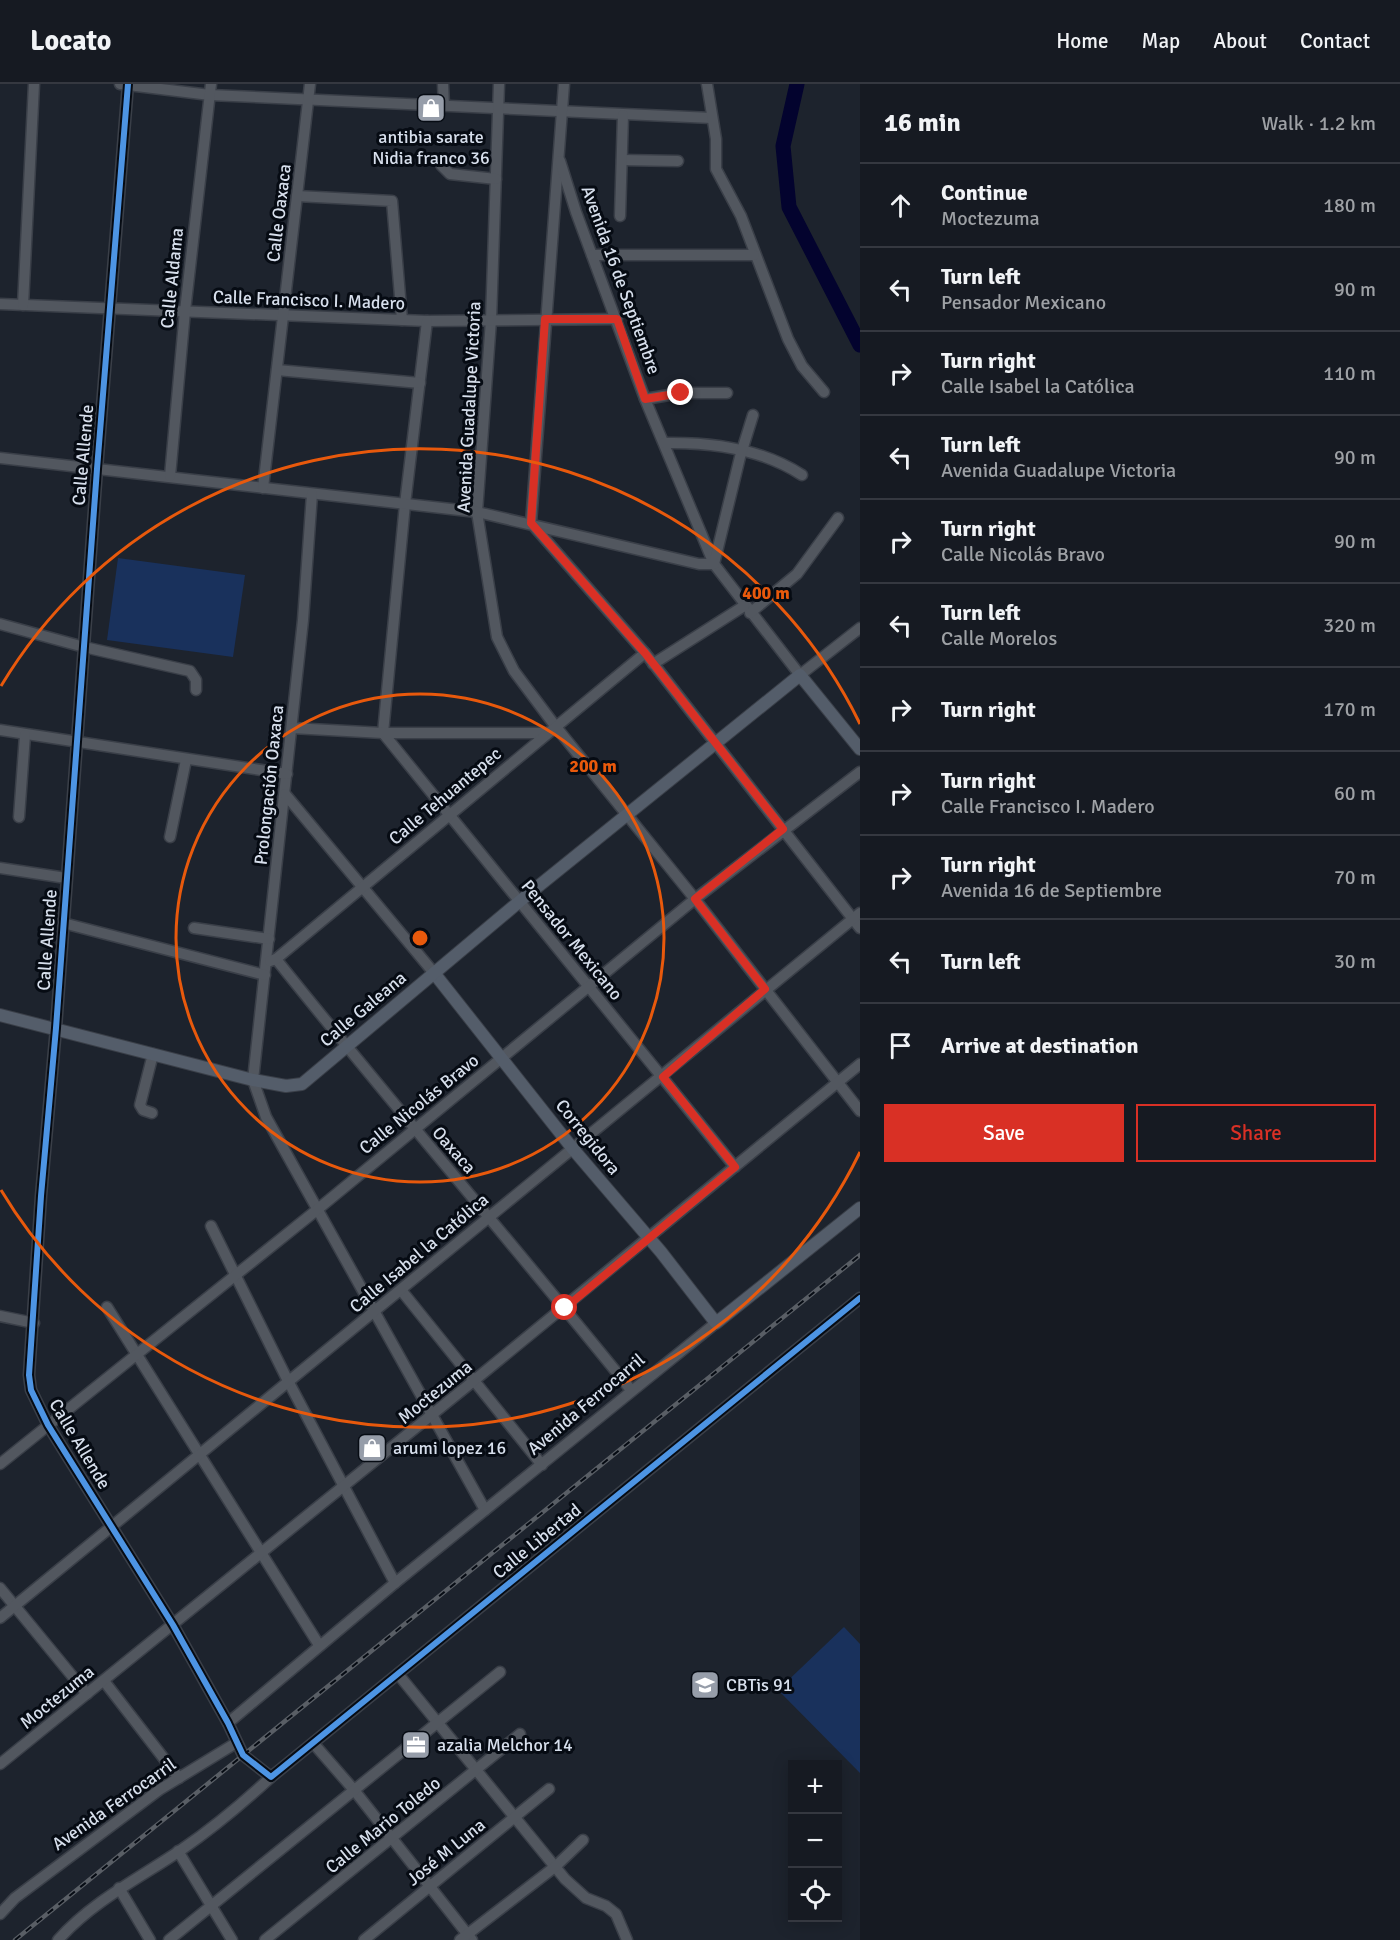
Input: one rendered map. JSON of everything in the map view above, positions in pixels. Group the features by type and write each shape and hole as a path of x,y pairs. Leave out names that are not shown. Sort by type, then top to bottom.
{"main road":[{"name":"Calle Galeana","path":"0,1015 253,1080 286,1086 302,1083 520,901 800,675"},
{"name":"Avenida 16 de Septiembre","path":"800,675 860,749"},
{"name":"Corregidora","path":"434,973 573,1149 648,1237 716,1323"},
{"name":"Avenida Ferrocarril","path":"716,1323 859,1212"}],"street":[{"path":"23,305 34,84"},
{"path":"126,84 210,89 309,100 712,118"},
{"name":"Calle Allende","path":"126,84 29,1375 32,1390 48,1425 173,1624 228,1723 236,1743"},
{"name":"Calle Oaxaca","path":"262,488 310,84"},
{"path":"443,84 444,106"},
{"name":"Avenida Guadalupe Victoria","path":"499,84 491,320 477,512 497,637 514,671 551,730 628,815 860,1111"},
{"name":"Avenida 16 de Septiembre","path":"564,84 558,155 645,399 714,564 800,675"},
{"path":"707,84 716,139 716,170 741,216 788,339 802,366 824,392"},
{"name":"Calle Aldama","path":"171,476 185,311 210,89"},
{"path":"620,216 623,115"},
{"path":"558,155 531,523 645,653 783,829 856,916 860,928"},
{"path":"622,160 678,161"},
{"path":"441,165 450,174 496,179"},
{"path":"297,195 392,201 402,320"},
{"path":"592,255 754,255"},
{"name":"Calle Francisco I. Madero","path":"0,304 427,321 617,319"},
{"path":"383,733 405,504 427,321"},
{"path":"277,370 420,383"},
{"path":"645,399 681,393 727,393"},
{"path":"0,458 477,512 699,564 714,564 753,415"},
{"path":"664,444 742,450 781,464 802,475"},
{"name":"Prolongación Oaxaca","path":"253,1080 265,975 271,960 269,939 292,728 312,494"},
{"path":"653,664 747,609 797,574 838,518"},
{"path":"0,624 84,647 190,671 196,681 196,690"},
{"path":"800,675 860,628"},
{"name":"Calle Tehuantepec","path":"271,960 362,888 447,814 645,653"},
{"path":"292,728 383,733 551,730"},
{"path":"0,730 287,774"},
{"name":"Pensador Mexicano","path":"383,733 735,1167"},
{"path":"19,817 25,735"},
{"path":"171,837 186,760"},
{"name":"Calle Nicolás Bravo","path":"0,1464 318,1209 412,1128 502,1058 695,899 860,772"},
{"path":"285,794 434,973"},
{"path":"0,868 66,878"},
{"name":"Calle Isabel la Católica","path":"0,1618 289,1383 489,1215 663,1077 765,989 856,916"},
{"path":"63,923 265,975"},
{"path":"194,928 269,939"},
{"name":"Oaxaca","path":"271,960 412,1128 489,1215 631,1390"},
{"path":"152,1113 143,1110 140,1105 153,1054"},
{"name":"Moctezuma","path":"2,1759 104,1681 342,1486 476,1381 860,1064"},
{"path":"253,1080 266,1117 485,1510"},
{"path":"211,1226 342,1486 395,1583"},
{"path":"401,1290 542,1465"},
{"name":"Calle Libertad","path":"61,1939 119,1888 208,1830 860,1298"},
{"path":"107,1307 319,1645"},
{"path":"0,1316 34,1323"},
{"name":"Avenida Ferrocarril","path":"228,1723 319,1645 716,1323"},
{"path":"0,1588 87,1694"},
{"path":"169,1940 500,1672"},
{"path":"398,1674 577,1891 606,1906 616,1914 627,1940"},
{"path":"104,1681 179,1778"},
{"name":"Calle Mario Toledo","path":"265,1940 520,1734"},
{"path":"236,1743 243,1755 271,1777"},
{"name":"Avenida Ferrocarril","path":"0,1914 15,1898 151,1796 236,1743"},
{"path":"314,1744 354,1790 430,1886 466,1938 556,1866 583,1840"},
{"name":"José M Luna","path":"364,1940 549,1789"},
{"path":"178,1851 232,1940"},
{"path":"119,1888 150,1940"}],"shaded area":[{"path":"118,558 245,575 233,657 107,640"},
{"path":"844,1627 860,1644 860,1773 778,1690"}],"waterway":[{"path":"797,84 783,146 789,207 860,345"}],"railway":[{"path":"15,1940 860,1255"}],"cycle path":[{"path":"128,84 29,1375 31,1390 48,1425 173,1625 228,1723 243,1755 271,1777 860,1298"}],"place":[{"name":"antibia sarate Nidia franco 36","path":"431,108"},
{"name":"arumi lopez 16","path":"372,1448"},
{"name":"CBTis 91","path":"705,1685"},
{"name":"azalia Melchor 14","path":"416,1745"}],"route":[{"path":"565,1308 735,1167 663,1077 765,989 695,899 783,829 645,653 531,523 545,319 617,319 645,399 681,393"}]}
